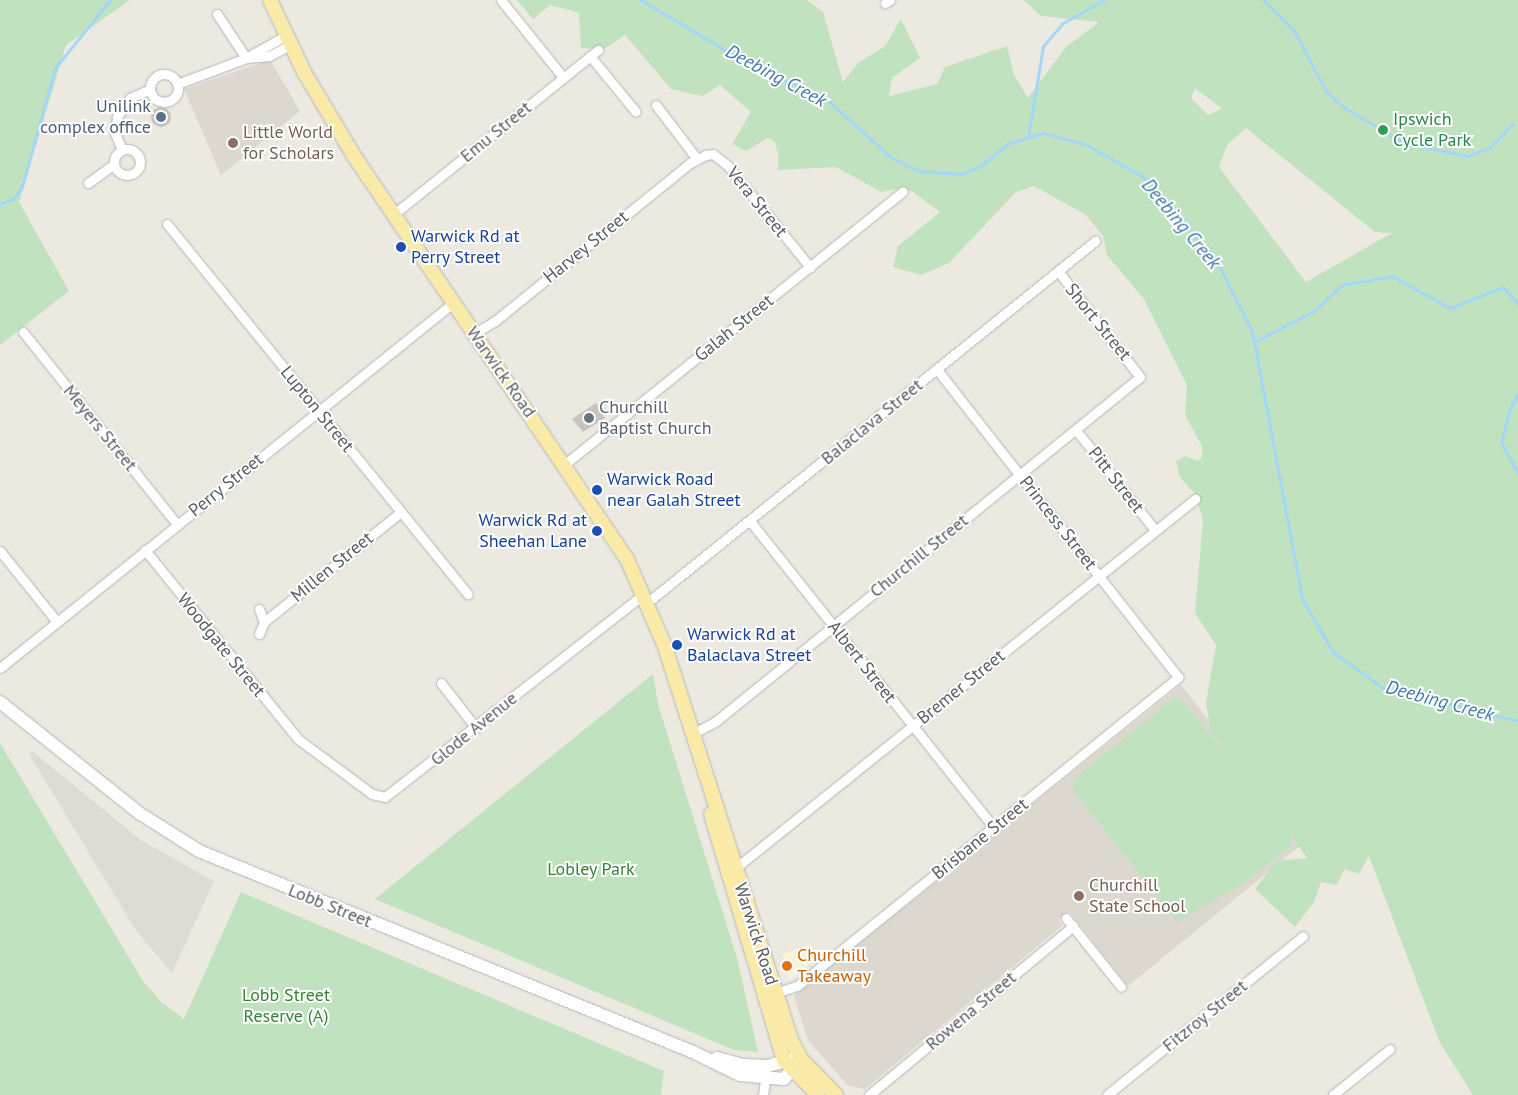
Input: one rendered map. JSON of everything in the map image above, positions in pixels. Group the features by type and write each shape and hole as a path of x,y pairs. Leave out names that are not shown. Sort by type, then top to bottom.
{"main road":[{"name":"Warwick Road","path":"270,0 287,40 354,156 565,464 627,559 646,598 692,734 730,871 788,1065 818,1095"},
{"name":"Lobb Street","path":"0,702 140,813 199,851 693,1052 740,1076 766,1080 784,1079 788,1065"},
{"name":"Warwick Road","path":"730,871 801,1058 836,1095"},
{"name":"Lobb Street","path":"693,1052 743,1065 788,1065 801,1058"}],"street":[{"path":"501,0 563,77"},
{"path":"217,14 246,58"},
{"path":"177,84 287,40"},
{"name":"Emu Street","path":"394,214 598,50"},
{"path":"590,56 636,112"},
{"path":"122,150 116,133 117,116 130,98 150,89 153,79 160,74 169,75 177,84"},
{"path":"150,89 157,100 166,102 174,97 177,84"},
{"path":"656,105 697,159"},
{"path":"122,150 132,150 138,156 138,169 122,174 114,164 115,156 122,150"},
{"name":"Vera Street","path":"697,159 714,154 720,158 810,266"},
{"name":"Harvey Street","path":"474,333 495,321 697,159"},
{"path":"88,183 114,164"},
{"name":"Galah Street","path":"565,464 903,191"},
{"name":"Lupton Street","path":"167,224 468,594"},
{"name":"Balaclava Street","path":"646,598 750,521 1095,241"},
{"name":"Short Street","path":"1058,271 1139,373"},
{"name":"Perry Street","path":"0,668 453,303"},
{"name":"Meyers Street","path":"23,332 178,524"},
{"name":"Princess Street","path":"937,370 1178,677"},
{"name":"Churchill Street","path":"692,734 715,722 832,625 1137,381 1139,373"},
{"name":"Pitt Street","path":"1076,430 1155,530"},
{"name":"Bremer Street","path":"730,871 1195,499"},
{"name":"Millen Street","path":"259,634 264,622 401,512"},
{"name":"Albert Street","path":"750,521 993,828"},
{"name":"Woodgate Street","path":"145,550 298,739"},
{"path":"0,551 57,622"},
{"name":"Glode Avenue","path":"298,739 372,794 386,797 646,598"},
{"path":"260,609 264,622"},
{"name":"Brisbane Street","path":"776,992 797,986 1178,677"},
{"path":"441,683 476,728"},
{"path":"1066,918 1121,987"},
{"name":"Rowena Street","path":"869,1095 1073,926"},
{"name":"Fitzroy Street","path":"1107,1095 1303,936"},
{"path":"1333,1095 1390,1049"},
{"path":"763,1095 766,1080"}],"shaded area":[{"name":"Little World for Scholars","path":"270,60 300,111 221,175 184,89"},
{"name":"Churchill State School","path":"1181,685 1305,842 1128,986 1069,911 1058,919 1063,925 865,1089 848,1086 808,1040 794,996"},
{"path":"32,751 142,841 214,881 172,973 135,929 29,754"},
{"path":"810,944 816,958 789,981 782,954"}],"green space":[{"path":"0,0 130,0 66,45 19,202 69,291 0,345"},
{"path":"517,0 807,0 823,12 843,82 858,63 885,46 901,19 920,58 892,78 889,96 937,84 945,67 1007,46 1014,75 1028,98 1066,47 1099,22 1041,16 1024,0 1518,0 1518,1095 1473,1095 1440,1043 1369,856 1359,874 1345,869 1336,885 1321,882 1314,902 1295,927 1255,889 1276,861 1307,858 1292,837 1290,846 1244,883 1177,922 1072,789 1077,776 1175,697 1183,701 1254,788 1211,732 1206,703 1216,645 1195,613 1203,519 1194,493 1180,477 1176,461 1185,456 1198,461 1202,457 1202,446 1185,415 1187,385 1144,299 1107,255 1103,236 1086,215 1034,186 1016,192 949,263 921,275 893,267 898,246 940,212 913,192 901,188 881,192 836,167 778,170 778,153 774,141 768,138 746,151 732,144 751,112 720,85 703,96 671,89 625,35 604,49 581,48 579,13 550,5 533,19","holes":["1195,88 1221,108 1221,109 1208,115 1191,98","1246,128 1375,232 1392,233 1306,282 1219,167 1227,145"]},
{"name":"Lobley Park","path":"653,674 658,704 737,958 758,1052 734,1050 375,899"},
{"name":"Lobb Street Reserve (A)","path":"0,743 143,981 161,1002 184,1019 241,892 664,1071 661,1095 0,1095"}],"building":[{"name":"Unilink complex office","path":"161,107 168,110 171,117 168,124 161,127 154,124 151,117 154,110"},
{"name":"Churchill Baptist Church","path":"596,403 605,418 583,432 572,419"}],"waterway":[{"path":"0,204 13,199 22,187 55,68 110,0"},
{"name":"Deebing Creek","path":"641,0 757,69 824,97 892,158 919,171 961,174 979,167 1007,144 1043,133 1085,144 1149,180 1215,258 1252,331 1302,599 1333,652 1383,688 1518,721"},
{"path":"1028,137 1043,46 1063,23 1104,0"},
{"path":"1263,0 1294,31 1326,91 1342,106 1403,143 1467,156 1490,148 1512,124"},
{"path":"1254,342 1314,311 1342,285 1392,276 1450,308 1503,287 1518,304"},
{"path":"1518,393 1509,411 1501,442 1518,474"}],"place":[{"name":"Unilink complex office","path":"161,117"},
{"name":"Ipswich Cycle Park","path":"1383,130"},
{"name":"Little World for Scholars","path":"233,143"},
{"name":"Warwick Rd at Perry Street","path":"401,247"},
{"name":"Churchill Baptist Church","path":"589,418"},
{"name":"Warwick Road near Galah Street","path":"597,490"},
{"name":"Warwick Rd at Sheehan Lane","path":"597,531"},
{"name":"Warwick Rd at Balaclava Street","path":"677,645"},
{"name":"Churchill State School","path":"1079,896"},
{"name":"Churchill Takeaway","path":"787,966"}]}
